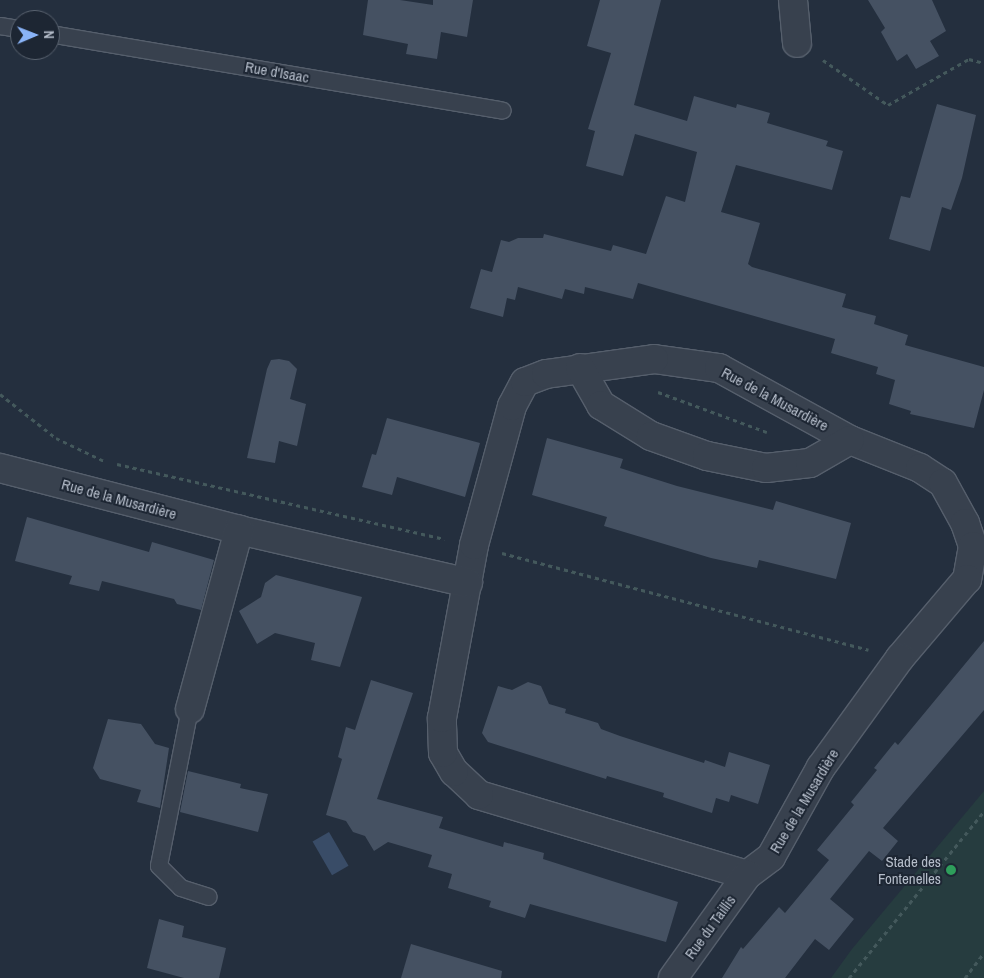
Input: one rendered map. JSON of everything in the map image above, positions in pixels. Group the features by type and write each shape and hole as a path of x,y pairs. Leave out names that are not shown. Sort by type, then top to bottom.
{"street":[{"path":"793,0 797,43"},
{"name":"Rue de la Musardière","path":"654,359 719,368 850,440 920,468 943,483 965,523 973,546 967,579 900,658 821,767 771,858 747,875 479,795 454,772 443,753 442,718 474,545 512,406 525,382 546,374 654,359"},
{"name":"Rue de la Musardière","path":"580,368 601,405 651,436 706,456 766,468 784,466 810,463 850,440"},
{"name":"Rue de la Musardière","path":"0,468 239,530 468,583"},
{"path":"190,709 239,530"},
{"name":"Rue du Taillis","path":"673,978 747,875"}],"lane":[{"name":"Rue d'Isaac","path":"60,36 503,111"},
{"path":"190,709 159,866 181,888 209,897"}],"path":[{"path":"797,43 888,105 969,59 984,63"},
{"path":"651,389 771,433"},
{"path":"849,978 984,811"},
{"path":"965,978 984,953"}],"green space":[{"name":"Stade des Fontenelles","path":"984,791 984,978 831,978 852,949"}],"water":[{"path":"329,832 348,866 332,875 313,841"}],"building":[{"path":"368,0 400,0 433,5 433,0 473,0 467,37 441,32 437,59 406,54 408,44 363,35"},
{"path":"600,0 661,0 634,105 687,121 694,96 736,108 737,104 770,113 767,123 828,141 826,146 843,151 832,190 736,165 721,212 760,223 748,264 752,267 846,294 842,307 876,316 874,324 908,335 905,345 984,367 984,390 974,428 910,414 911,411 889,404 895,380 876,374 878,367 831,353 835,339 638,283 633,299 585,287 584,294 565,289 562,299 518,287 515,300 507,298 503,317 470,308 481,269 492,272 501,240 509,242 518,238 543,238 544,234 611,251 613,245 646,254 666,196 685,202 697,152 635,134 623,176 586,166 595,131 588,129 611,53 587,46"},
{"path":"868,0 932,0 946,31 930,41 939,56 916,69 907,54 897,61 881,32 885,28"},
{"path":"937,104 976,115 962,178 951,210 942,207 930,251 889,239 901,196 910,198"},
{"path":"271,360 289,361 297,369 290,399 306,404 297,446 279,441 275,463 247,458 267,369"},
{"path":"387,418 480,443 465,497 397,477 392,495 362,487 372,454 376,455"},
{"path":"547,438 623,459 620,468 677,486 773,510 776,501 851,523 836,579 759,560 757,568 711,558 604,526 607,517 532,495"},
{"path":"27,517 149,552 152,542 214,560 201,610 177,604 174,599 102,581 99,591 69,584 72,576 15,561"},
{"path":"276,575 362,597 340,667 311,660 315,643 275,633 257,644 239,611 261,597 265,583"},
{"path":"984,641 984,710 883,828 898,841 882,861 869,851 830,899 854,919 829,950 815,939 785,978 722,978 741,947 743,949 779,907 785,913 829,860 817,850 854,805 851,802 877,770 874,768 895,742 898,745"},
{"path":"371,680 413,693 377,799 443,817 439,828 503,847 504,842 544,853 543,859 678,902 666,942 530,904 525,918 489,907 491,901 448,888 452,874 428,867 432,855 388,842 374,851 365,836 353,832 346,821 326,815 342,759 338,757 346,727 355,730"},
{"path":"528,682 541,686 549,704 566,709 565,713 598,723 601,729 620,736 704,763 705,760 725,767 729,752 770,765 758,804 731,795 729,802 716,798 712,813 663,797 664,793 607,776 606,779 488,742 482,733 498,686 512,690"},
{"path":"108,719 141,724 155,744 169,748 160,808 137,802 141,790 100,779 93,768"},
{"path":"188,771 241,784 240,788 268,794 258,832 180,812"},
{"path":"159,919 184,926 182,937 226,948 219,978 184,978 147,968"},
{"path":"411,944 502,971 501,978 401,978"}],"place":[{"name":"Stade des Fontenelles","path":"951,870"}]}
